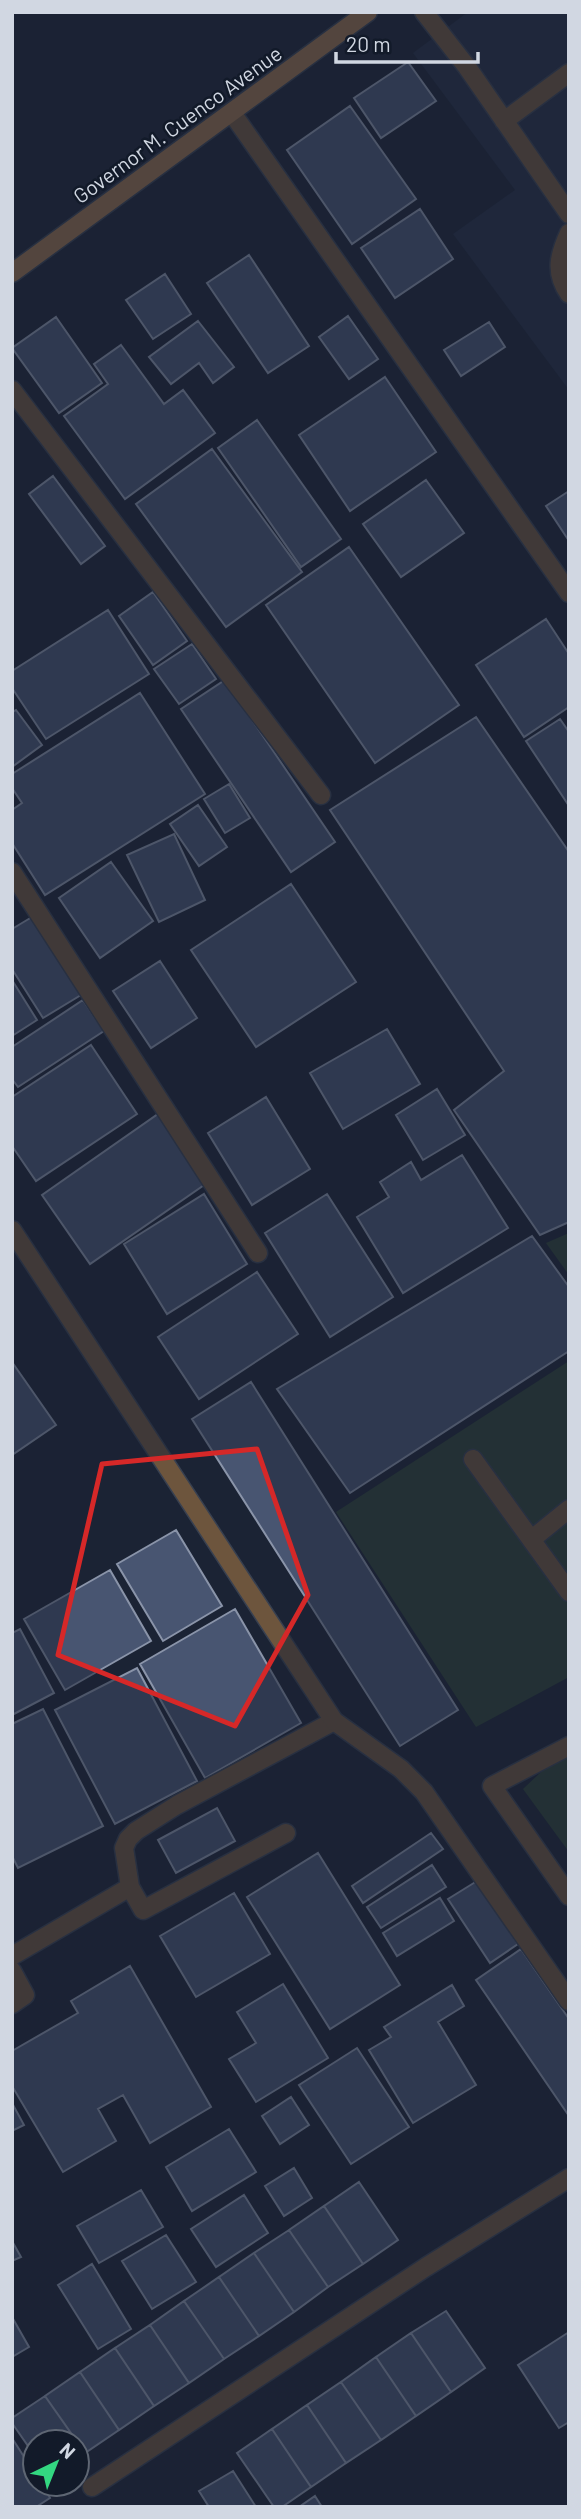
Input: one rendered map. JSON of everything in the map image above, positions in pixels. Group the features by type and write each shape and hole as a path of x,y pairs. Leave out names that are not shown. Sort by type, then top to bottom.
{"main road":[{"name":"Governor M. Cuenco Avenue","path":"12,273 368,12"}],"street":[{"path":"424,12 467,67 569,214"},
{"path":"504,121 569,73"},
{"path":"232,113 569,593"},
{"path":"569,233 558,257 563,286 569,294"},
{"path":"12,390 321,795"},
{"path":"12,872 258,1253"},
{"path":"12,1230 334,1721 401,1769 424,1793 569,2001"},
{"path":"473,1459 569,1592"},
{"path":"532,1539 569,1509"},
{"path":"286,1833 143,1910 130,1887 124,1848 136,1831 177,1805 334,1721"},
{"path":"569,1746 492,1786 569,1896"},
{"path":"12,1956 130,1887"},
{"path":"12,1970 25,1995 12,2004"},
{"path":"92,2487 426,2267 569,2178"}],"highlighted area":[{"path":"257,1449 308,1595 235,1726 58,1655 102,1464"}],"shaded area":[{"path":"468,12 569,12 569,390 453,234 515,190 413,53"}],"green space":[{"path":"569,1233 569,1275 546,1243"},
{"path":"569,1361 569,1677 476,1727 336,1512"},
{"path":"569,1755 569,1852 523,1789 541,1772"}],"building":[{"path":"408,62 436,101 381,138 354,98"},
{"path":"350,106 416,199 352,244 287,150"},
{"path":"420,209 453,259 395,298 361,248"},
{"path":"249,255 309,346 268,373 207,283"},
{"path":"165,274 191,314 153,339 126,300"},
{"path":"348,316 378,359 349,379 319,337"},
{"path":"56,317 102,383 59,413 12,348"},
{"path":"198,321 234,367 213,383 199,363 171,384 149,357"},
{"path":"489,322 505,347 461,376 444,350"},
{"path":"121,345 164,404 183,390 215,433 125,499 64,416 108,384 94,364"},
{"path":"385,377 436,452 350,511 299,435"},
{"path":"257,420 341,539 301,567 218,448"},
{"path":"212,449 302,572 226,627 136,504"},
{"path":"53,476 105,546 81,564 29,494"},
{"path":"426,480 464,533 401,577 363,524"},
{"path":"569,491 569,541 546,506"},
{"path":"349,547 459,705 375,763 266,605"},
{"path":"153,592 187,641 153,665 119,616"},
{"path":"108,610 149,674 46,739 12,688 12,671"},
{"path":"546,619 569,654 569,707 524,737 476,665"},
{"path":"192,644 216,679 179,704 154,669"},
{"path":"225,680 335,842 291,872 181,709"},
{"path":"140,693 205,794 45,895 12,843 12,810 22,803 12,788 12,774"},
{"path":"16,710 42,745 12,767 12,712"},
{"path":"476,717 569,852 569,1222 540,1235 454,1110 504,1071 330,810"},
{"path":"560,719 569,732 569,806 526,741"},
{"path":"229,784 250,818 225,833 204,799"},
{"path":"198,805 227,847 199,866 170,824"},
{"path":"174,834 205,900 159,922 127,855"},
{"path":"111,862 153,921 100,958 59,898"},
{"path":"291,884 356,982 256,1047 191,950"},
{"path":"32,917 81,995 43,1018 12,969 12,929"},
{"path":"160,961 197,1018 151,1048 113,991"},
{"path":"12,980 37,1020 12,1036"},
{"path":"83,1000 104,1031 18,1087 12,1079 12,1047"},
{"path":"387,1029 420,1084 343,1129 310,1073"},
{"path":"91,1045 137,1114 36,1181 12,1146 12,1097"},
{"path":"437,1089 465,1135 423,1160 396,1115"},
{"path":"266,1097 310,1169 252,1205 208,1133"},
{"path":"158,1114 207,1183 90,1264 42,1195"},
{"path":"462,1155 508,1228 403,1293 357,1217 389,1197 380,1182 411,1162 421,1180"},
{"path":"204,1194 247,1264 167,1314 124,1244"},
{"path":"327,1194 393,1297 330,1337 265,1233"},
{"path":"532,1236 569,1287 569,1351 350,1493 277,1389"},
{"path":"257,1272 298,1334 199,1399 158,1337"},
{"path":"12,1362 56,1425 12,1455"},
{"path":"251,1382 458,1710 400,1746 192,1419"},
{"path":"176,1530 222,1606 163,1641 117,1564"},
{"path":"110,1570 151,1641 65,1690 24,1619"},
{"path":"235,1609 301,1723 205,1778 140,1664"},
{"path":"20,1629 54,1693 12,1715 12,1633"},
{"path":"137,1668 197,1781 115,1824 55,1710"},
{"path":"43,1709 103,1826 18,1868 12,1856 12,1724"},
{"path":"217,1808 235,1841 176,1873 158,1840"},
{"path":"431,1833 443,1849 363,1903 352,1886"},
{"path":"318,1853 400,1985 330,2029 247,1897"},
{"path":"432,1865 446,1887 381,1928 367,1907"},
{"path":"477,1881 518,1944 490,1963 448,1899"},
{"path":"234,1893 270,1954 196,1997 160,1936"},
{"path":"440,1898 454,1921 397,1956 383,1933"},
{"path":"521,1949 569,2019 569,2116 476,1980"},
{"path":"130,1966 211,2107 150,2143 123,2095 98,2109 116,2141 63,2172 12,2086 12,2051 78,2013 71,2001"},
{"path":"283,1984 328,2058 256,2102 229,2059 256,2043 237,2012"},
{"path":"452,1985 464,2006 438,2022 476,2085 413,2123 369,2050 391,2037 384,2027"},
{"path":"357,2048 409,2127 351,2164 299,2085"},
{"path":"291,2097 309,2125 280,2144 262,2116"},
{"path":"12,2103 24,2125 12,2131"},
{"path":"229,2129 256,2172 192,2211 166,2167"},
{"path":"294,2168 312,2198 284,2216 265,2186"},
{"path":"359,2182 398,2240 363,2264 324,2206"},
{"path":"141,2190 163,2227 99,2263 77,2226"},
{"path":"244,2195 268,2233 216,2267 191,2229"},
{"path":"324,2206 363,2264 328,2287 289,2230"},
{"path":"289,2230 328,2287 294,2312 254,2253"},
{"path":"166,2235 196,2282 152,2309 122,2261"},
{"path":"12,2241 21,2257 12,2261"},
{"path":"254,2253 294,2312 259,2336 219,2277"},
{"path":"92,2264 131,2329 98,2349 58,2285"},
{"path":"219,2277 259,2336 224,2359 184,2301"},
{"path":"184,2301 224,2359 189,2383 150,2325"},
{"path":"446,2311 485,2368 451,2392 411,2333"},
{"path":"12,2317 29,2347 12,2357"},
{"path":"150,2325 189,2383 154,2406 115,2348"},
{"path":"569,2332 569,2422 559,2428 518,2365"},
{"path":"411,2333 451,2392 416,2416 376,2357"},
{"path":"115,2348 154,2406 119,2430 80,2372"},
{"path":"376,2357 416,2416 381,2440 341,2382"},
{"path":"80,2372 119,2430 91,2449 91,2428 67,2428 45,2396"},
{"path":"341,2382 381,2440 346,2463 307,2405"},
{"path":"45,2396 67,2428 21,2428 21,2436 12,2423 12,2418"},
{"path":"307,2405 346,2463 311,2487 272,2429"},
{"path":"272,2429 311,2487 282,2507 274,2507 237,2453"},
{"path":"12,2438 21,2452 21,2498 50,2498 36,2507 12,2507"},
{"path":"233,2471 256,2507 209,2507 199,2491"},
{"path":"315,2496 322,2507 299,2507"}]}
